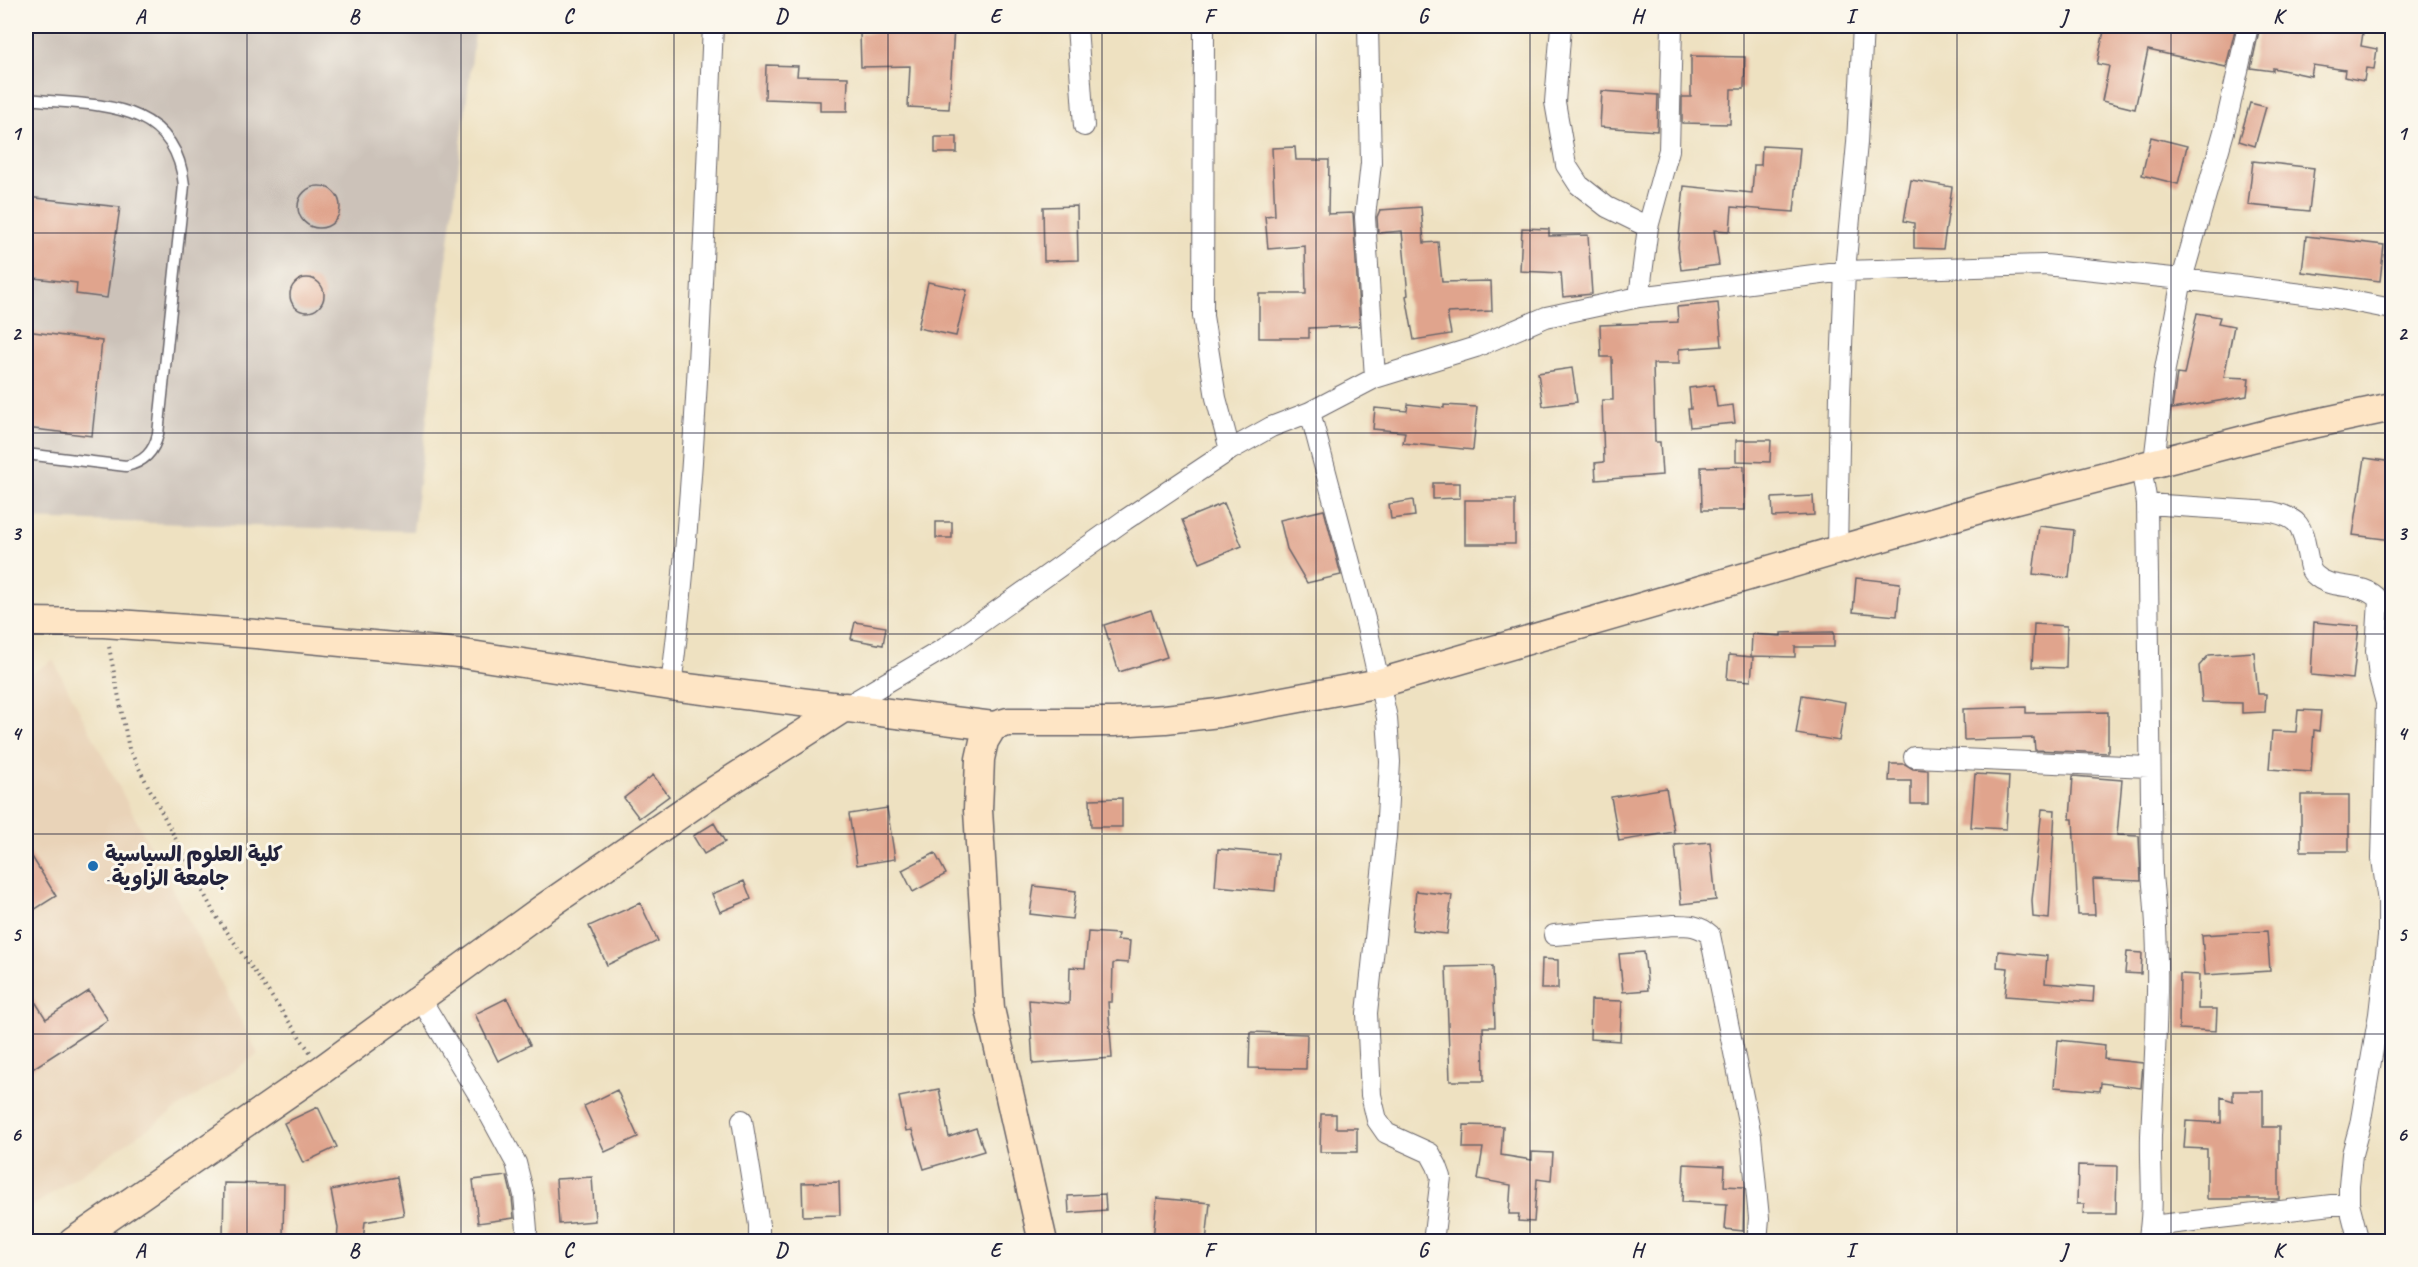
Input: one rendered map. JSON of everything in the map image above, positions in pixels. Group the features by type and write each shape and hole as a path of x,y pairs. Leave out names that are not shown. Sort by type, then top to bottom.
{"street":[{"path":"672,686 689,502 700,341 713,26"},
{"path":"1077,26 1084,126"},
{"path":"1204,26 1203,316 1216,398 1230,450"},
{"path":"1368,26 1371,163 1365,217 1375,378"},
{"path":"1561,26 1556,102 1566,165 1579,185 1607,207 1648,227"},
{"path":"1639,297 1648,227 1669,150 1672,26"},
{"path":"1837,550 1845,271 1857,143 1863,26"},
{"path":"2248,26 2225,128 2182,279 2147,464 2151,730 2149,767 2152,875 2157,923 2150,1234 2349,1203"},
{"path":"73,1242 323,1070 544,908 705,797 845,707 945,648 1125,520 1230,450 1271,427 1310,412 1375,378 1476,346 1546,317 1639,297 1845,271 2045,265 2336,298 2392,309"},
{"path":"26,622 104,623 256,634 458,653 672,686 993,726 1008,722 1114,722 1219,713 1380,683 1837,550 2147,464 2275,432 2392,407"},
{"path":"1310,412 1387,718 1390,762 1386,836 1367,1013 1371,1095 1377,1120 1386,1133 1430,1153 1437,1166 1441,1177 1433,1242"},
{"path":"2147,504 2272,512 2285,515 2296,521 2302,530 2310,569 2316,576 2324,581 2373,592 2379,600 2376,651 2379,677 2386,703 2382,859 2390,902 2379,1014 2360,1125 2352,1154 2349,1203 2359,1242"},
{"path":"993,726 984,741 980,759 978,810 990,1009 1043,1242"},
{"path":"1914,757 2149,767"},
{"path":"1554,935 1674,925 1694,925 1710,935 1751,1136 1759,1218 1757,1242"},
{"path":"420,998 480,1097 516,1163 524,1195 527,1230 525,1242"},
{"path":"742,1120 759,1225 759,1242"}],"lane":[{"path":"26,99 115,108 144,117 155,124 172,144 179,157 184,184 158,434 153,449 141,461 126,466 26,454"}],"path":[{"path":"104,623 129,749 214,913 323,1070"}],"shaded area":[{"path":"26,26 476,26 413,531 26,519"},
{"name":"كلية العلوم السياسية -جامعة الزاوية","path":"53,660 258,1054 26,1211 26,677"}],"building":[{"path":"2105,26 2236,26 2226,67 2148,50 2135,109 2102,101 2109,66 2097,64"},
{"path":"2260,26 2364,26 2361,46 2377,49 2374,69 2366,68 2364,81 2344,77 2345,70 2313,65 2311,76 2273,68 2273,71 2251,68"},
{"path":"916,27 954,27 949,109 908,107 910,66 861,67 860,33 916,31"},
{"path":"1691,56 1745,57 1744,89 1731,89 1730,124 1682,123 1682,97 1691,97"},
{"path":"766,65 798,66 797,76 848,77 847,111 820,111 820,101 765,99"},
{"path":"1602,91 1658,95 1657,131 1600,127"},
{"path":"2250,103 2266,107 2255,146 2239,141"},
{"path":"935,137 957,137 957,153 935,153"},
{"path":"2151,137 2187,146 2178,184 2142,175"},
{"path":"1762,146 1800,148 1794,212 1732,207 1730,231 1714,230 1719,265 1681,270 1678,247 1684,186 1752,193 1754,165 1761,165"},
{"path":"1295,147 1296,160 1329,160 1328,214 1353,213 1360,326 1309,328 1309,338 1259,338 1259,294 1306,294 1305,246 1268,249 1265,216 1275,215 1272,148"},
{"path":"2253,161 2314,168 2309,211 2248,205"},
{"path":"1911,180 1952,187 1943,249 1914,248 1914,223 1904,221"},
{"path":"319,186 334,192 340,207 334,222 319,228 304,222 298,207 304,192"},
{"path":"26,197 120,207 107,298 76,294 77,283 26,277"},
{"path":"1077,206 1078,260 1044,261 1043,207"},
{"path":"1421,207 1424,243 1438,242 1442,282 1491,281 1492,311 1447,313 1451,334 1414,340 1406,296 1408,295 1402,231 1378,233 1377,217 1380,210"},
{"path":"1522,228 1549,229 1549,236 1588,235 1592,294 1563,297 1561,273 1520,271"},
{"path":"2306,236 2384,245 2380,281 2302,272"},
{"path":"307,278 319,283 324,295 319,307 307,312 295,307 290,295 295,283"},
{"path":"928,282 967,290 956,336 918,328"},
{"path":"1718,303 1722,346 1679,349 1679,364 1653,364 1655,442 1660,442 1662,475 1596,480 1595,463 1604,462 1602,400 1613,400 1612,357 1601,357 1600,325 1678,322 1677,307"},
{"path":"2197,313 2220,317 2218,323 2234,326 2224,377 2249,378 2247,396 2172,409 2177,374 2184,375"},
{"path":"26,331 102,341 92,436 26,428"},
{"path":"1572,368 1577,402 1543,406 1538,373"},
{"path":"1714,385 1717,407 1733,405 1735,423 1690,427 1689,388"},
{"path":"1408,404 1444,408 1444,405 1477,407 1473,450 1403,443 1405,432 1373,429 1375,408 1407,411"},
{"path":"1736,440 1771,440 1770,462 1736,461"},
{"path":"2365,458 2392,462 2392,540 2353,535"},
{"path":"1744,466 1745,510 1702,510 1701,467"},
{"path":"1433,483 1460,483 1460,498 1433,499"},
{"path":"1813,496 1814,515 1773,517 1772,498"},
{"path":"1413,500 1415,516 1391,519 1389,504"},
{"path":"1465,500 1515,500 1515,544 1465,544"},
{"path":"1224,503 1242,546 1200,563 1182,520"},
{"path":"1324,510 1341,575 1307,583 1287,549 1280,520"},
{"path":"936,522 952,522 952,538 936,538"},
{"path":"2039,526 2074,530 2069,578 2033,574"},
{"path":"1856,578 1900,583 1897,616 1853,612"},
{"path":"1151,610 1167,657 1119,672 1104,625"},
{"path":"855,622 886,627 883,645 851,639"},
{"path":"2314,622 2359,626 2353,679 2311,675"},
{"path":"2034,624 2067,626 2066,668 2032,667"},
{"path":"1834,632 1834,647 1795,647 1795,657 1751,656 1752,634 1781,636 1781,633"},
{"path":"2254,652 2258,694 2266,694 2265,712 2242,713 2242,703 2202,702 2199,666 2209,655"},
{"path":"1729,655 1753,657 1751,681 1727,679"},
{"path":"1802,695 1845,702 1839,741 1796,734"},
{"path":"2026,707 2026,713 2108,712 2108,753 2035,750 2034,738 1964,740 1963,709"},
{"path":"2298,710 2321,711 2319,731 2314,730 2311,772 2269,769 2272,731 2296,732"},
{"path":"1890,764 1905,764 1913,769 1928,770 1928,804 1911,804 1911,781 1889,781"},
{"path":"1975,774 2009,776 2006,829 1971,827"},
{"path":"653,775 669,796 639,818 624,798"},
{"path":"2073,776 2122,780 2117,835 2139,836 2141,881 2093,879 2095,915 2078,915 2073,819 2070,819"},
{"path":"1666,788 1674,832 1619,841 1611,797"},
{"path":"2301,795 2349,795 2349,851 2301,851"},
{"path":"1122,798 1122,827 1091,827 1090,799"},
{"path":"887,808 895,859 857,865 849,814"},
{"path":"2042,809 2055,810 2049,919 2033,917 2032,900"},
{"path":"714,823 725,842 704,854 693,836"},
{"path":"1710,842 1716,900 1681,904 1675,845"},
{"path":"26,847 56,896 26,915"},
{"path":"1218,849 1278,854 1275,891 1215,886"},
{"path":"935,853 946,874 913,892 902,870"},
{"path":"744,881 751,899 720,912 712,894"},
{"path":"1034,886 1076,891 1072,919 1030,914"},
{"path":"1416,891 1452,895 1447,934 1412,930"},
{"path":"640,903 658,941 607,965 589,926"},
{"path":"2267,931 2270,971 2205,975 2202,935"},
{"path":"1088,932 1118,934 1117,940 1130,941 1128,963 1113,964 1112,1002 1108,1002 1112,1058 1033,1064 1029,1000 1069,1004 1070,967 1085,968"},
{"path":"1998,951 2047,956 2045,983 2094,987 2093,1002 2005,996 2008,968 1997,967"},
{"path":"1644,952 1648,990 1623,992 1619,954"},
{"path":"2127,952 2142,953 2141,974 2125,973"},
{"path":"1542,959 1558,960 1558,989 1541,989"},
{"path":"1493,966 1495,1027 1483,1027 1484,1081 1450,1081 1446,967"},
{"path":"2180,974 2199,975 2198,1009 2217,1009 2216,1031 2179,1029"},
{"path":"26,987 46,1019 89,991 108,1020 26,1073"},
{"path":"507,998 530,1045 498,1061 475,1014"},
{"path":"1591,1000 1622,1001 1620,1041 1590,1039"},
{"path":"1250,1032 1307,1034 1306,1069 1249,1068"},
{"path":"2058,1040 2105,1045 2104,1059 2143,1063 2141,1088 2101,1083 2100,1091 2054,1087"},
{"path":"939,1089 949,1137 976,1128 984,1151 924,1169 912,1130 906,1131 899,1097"},
{"path":"617,1090 638,1137 605,1152 584,1106"},
{"path":"2233,1091 2263,1091 2263,1127 2279,1127 2279,1199 2207,1199 2207,1149 2184,1148 2186,1121 2221,1123 2221,1097 2233,1101"},
{"path":"318,1107 337,1147 303,1163 284,1123"},
{"path":"1321,1114 1336,1114 1336,1128 1357,1128 1357,1152 1320,1152"},
{"path":"1464,1125 1503,1126 1501,1155 1532,1160 1532,1152 1553,1153 1551,1181 1537,1179 1534,1222 1518,1221 1519,1214 1509,1214 1511,1185 1478,1179 1483,1148 1463,1148"},
{"path":"1684,1164 1725,1166 1724,1186 1744,1187 1743,1231 1725,1229 1727,1204 1682,1202"},
{"path":"2078,1165 2117,1166 2116,1214 2083,1214 2084,1204 2077,1204"},
{"path":"507,1176 514,1218 478,1223 473,1180"},
{"path":"397,1177 404,1215 365,1222 363,1242 337,1242 338,1228 331,1190"},
{"path":"592,1177 595,1221 559,1224 556,1179"},
{"path":"839,1182 840,1215 803,1216 802,1183"},
{"path":"224,1183 284,1184 283,1238 223,1237"},
{"path":"1105,1194 1106,1210 1069,1213 1068,1196"},
{"path":"1157,1198 1210,1203 1206,1242 1153,1239"}],"place":[{"name":"كلية العلوم السياسية -جامعة الزاوية","path":"93,866"}]}
